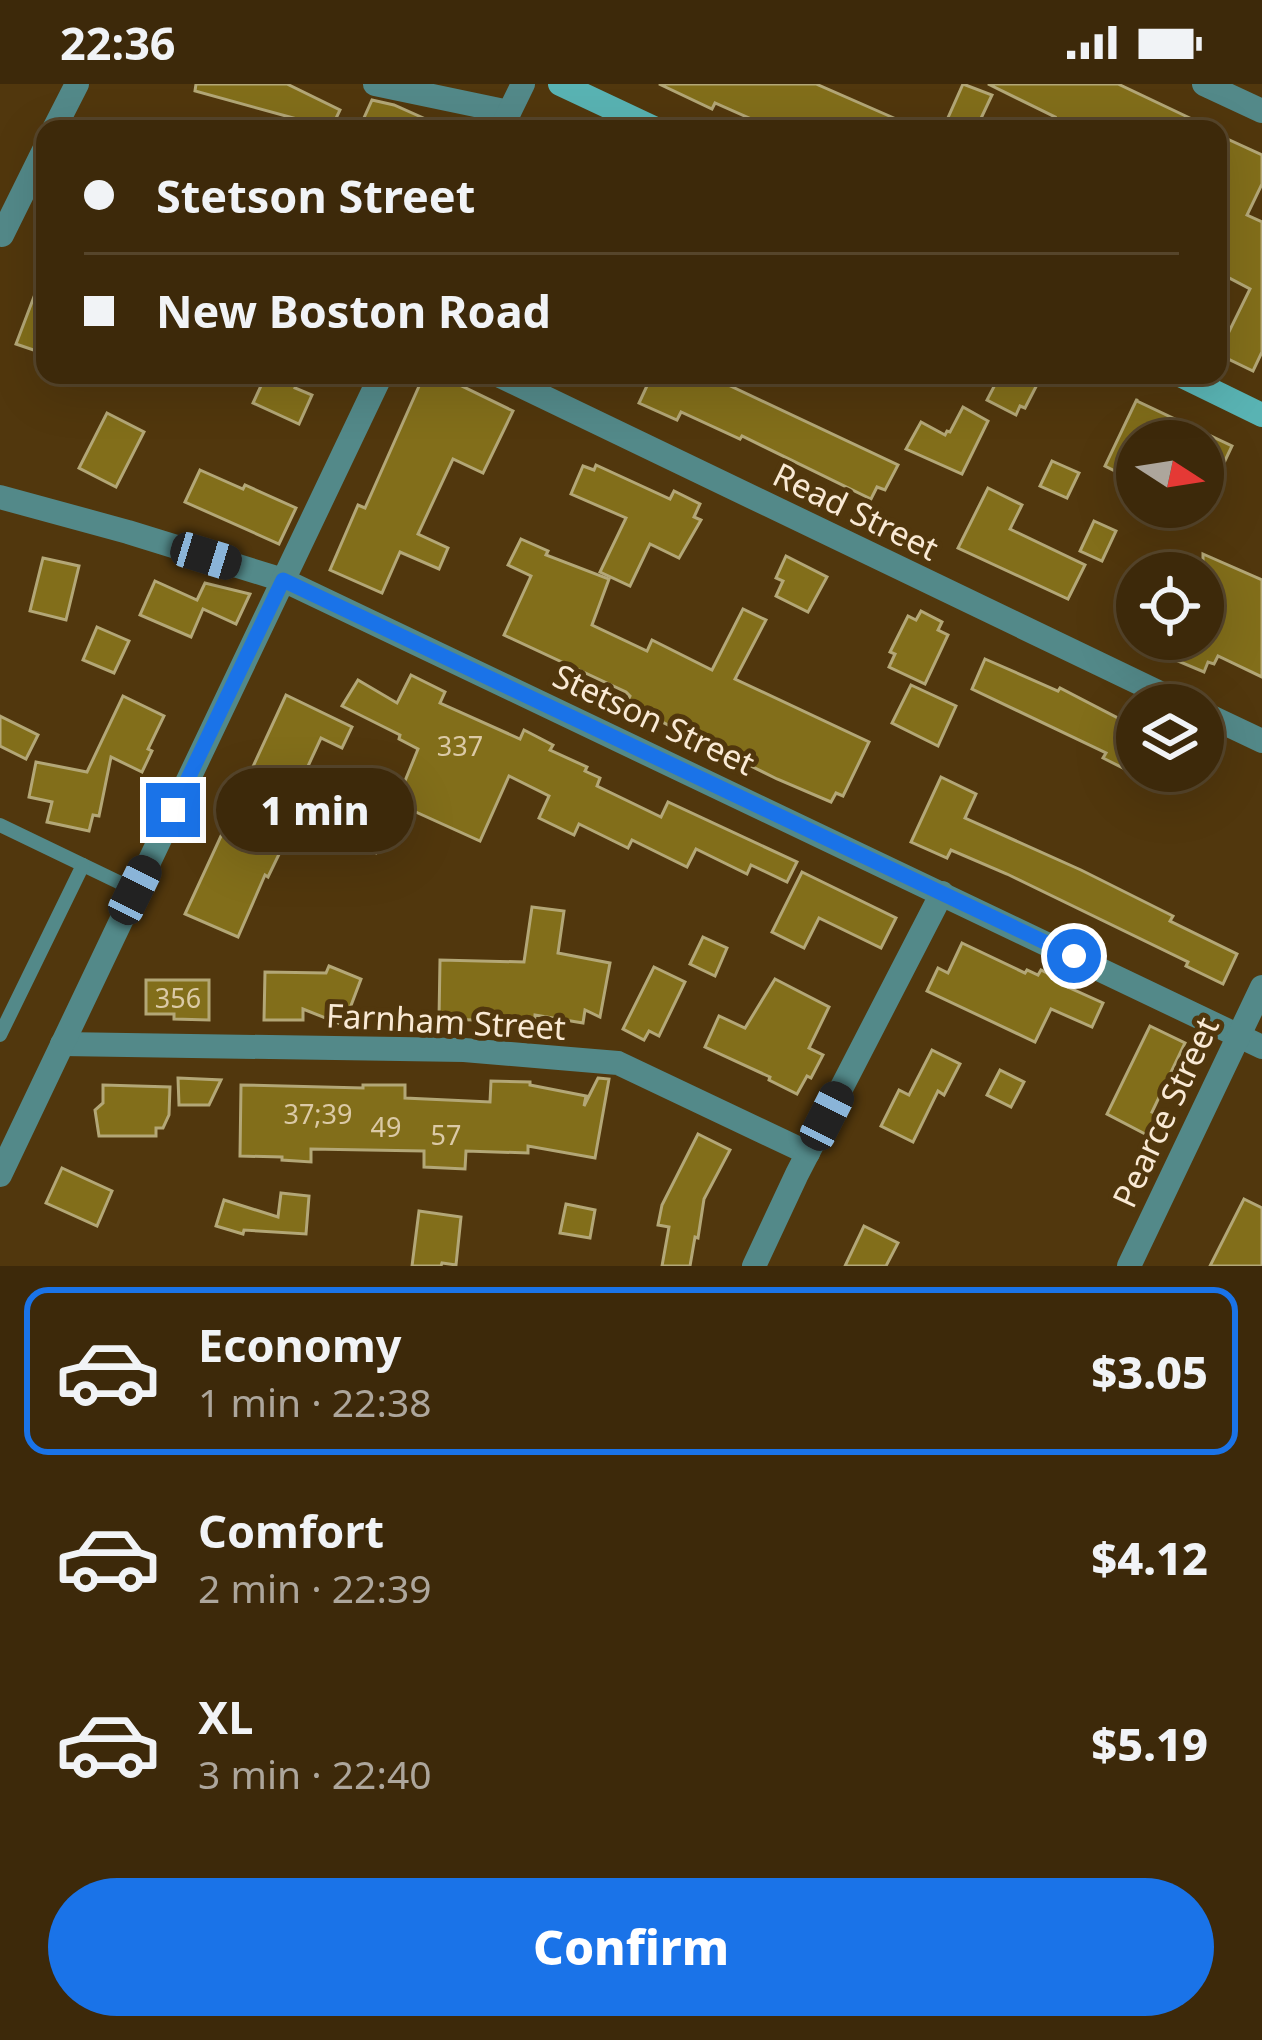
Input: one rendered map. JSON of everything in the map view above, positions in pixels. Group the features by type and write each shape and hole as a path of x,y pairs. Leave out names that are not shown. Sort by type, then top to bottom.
{"main road":[{"path":"560,84 600,92 642,120"},
{"path":"1198,384 1262,415"}],"street":[{"path":"59,120 77,84"},
{"path":"375,84 505,120 523,84"},
{"path":"1204,84 1262,111"},
{"path":"2,235 36,166"},
{"path":"0,1175 7,1142 62,1044 377,384"},
{"name":"Read Street","path":"517,384 1141,684"},
{"name":"Stetson Street","path":"0,497 283,580 1262,1047"},
{"path":"1224,723 1262,741"},
{"path":"754,1266 942,892"},
{"name":"Pearce Street","path":"1130,1266 1262,987"},
{"name":"Farnham Street","path":"62,1044 464,1050 618,1063 808,1153"}],"lane":[{"path":"0,824 135,890"},
{"path":"0,1035 83,865"}],"building":[{"path":"196,84 287,84 340,110 335,120 296,120 195,91"},
{"path":"659,84 816,84 898,120 754,120 715,103 712,109"},
{"path":"963,84 992,95 980,120 947,120"},
{"path":"988,84 1118,84 1194,120 1053,120"},
{"path":"372,100 428,120 363,120"},
{"path":"1227,139 1262,155 1262,184 1247,215 1262,222 1262,352 1253,371 1227,358 1227,336 1250,289 1227,277"},
{"path":"36,291 36,351 16,344"},
{"path":"262,384 297,384 295,388 312,395 299,424 253,403"},
{"path":"420,384 458,384 513,411 483,473 453,459 418,534 448,548 439,569 400,552 382,593 330,570 358,505 365,508"},
{"path":"648,384 726,384 898,465 885,490 877,487 871,499 742,436 681,412 677,420 639,403"},
{"path":"995,384 1037,384 1016,415 987,400"},
{"path":"1137,399 1177,420 1127,420"},
{"path":"963,407 988,421 962,474 906,449 921,422 945,435"},
{"path":"107,413 144,432 116,487 79,468"},
{"path":"1116,443 1116,472 1105,466"},
{"path":"1052,461 1079,473 1067,498 1040,486"},
{"path":"596,465 670,499 674,491 700,504 694,517 701,520 679,558 650,544 630,586 600,572 626,518 571,494 583,466 594,470"},
{"path":"200,470 296,508 279,544 185,502"},
{"path":"988,488 1022,505 1010,529 1085,565 1068,599 958,548"},
{"path":"1094,521 1116,531 1102,561 1080,551"},
{"path":"521,539 548,551 546,555 609,579 592,625 647,651 652,640 712,670 743,609 766,620 735,679 869,742 843,796 836,793 831,802 777,779 626,704 630,696 626,692 504,635 531,576 508,565"},
{"path":"786,556 827,577 808,612 776,596 783,581 776,578"},
{"path":"43,558 79,566 66,620 30,611"},
{"path":"1224,563 1262,580 1262,677 1224,659"},
{"path":"155,581 197,600 205,583 250,594 236,624 203,609 191,637 140,615"},
{"path":"921,611 942,622 938,630 948,635 925,684 889,667 895,654 890,652 908,616 916,620"},
{"path":"97,627 129,641 114,673 83,660"},
{"path":"985,659 1060,688 1116,717 1116,764 1103,758 1106,753 972,689"},
{"path":"1175,660 1216,660 1208,662 1204,672"},
{"path":"411,675 445,692 440,703 520,739 524,730 553,745 550,750 600,778 597,786 661,817 668,802 797,862 787,882 751,865 747,874 696,849 687,867 632,840 628,848 579,824 574,835 539,818 549,796 509,776 480,841 396,803 418,749 342,706 358,680 397,703"},
{"path":"911,685 956,706 938,746 892,723"},
{"path":"286,695 352,727 342,748 321,738 303,777 392,818 376,853 297,817 238,937 185,914"},
{"path":"123,696 164,716 142,772 111,757 99,816 93,815 89,831 47,822 52,802 29,797 36,762 87,772"},
{"path":"0,716 38,735 26,759 0,746"},
{"path":"941,777 976,794 965,818 1173,916 1170,921 1237,954 1223,984 1186,966 1188,962 1007,874 951,850 947,858 911,842"},
{"path":"802,872 896,918 881,948 819,918 804,948 772,932"},
{"path":"532,907 564,911 558,953 610,963 600,1017 585,1010 583,1023 535,1015 534,1027 512,1026 512,1021 439,1019 440,960 524,962"},
{"path":"703,937 727,948 715,976 690,964"},
{"path":"962,943 1025,973 1038,975 1041,970 1103,1003 1092,1027 1051,1009 1035,1042 927,991 938,968 948,973"},
{"path":"329,966 361,979 347,1016 341,1014 338,1023 303,1009 303,1020 264,1020 265,972 326,973"},
{"path":"654,967 685,982 659,1036 649,1031 644,1040 623,1029"},
{"path":"775,979 829,1007 809,1048 823,1055 797,1094 705,1047 719,1016 745,1028"},
{"path":"146,980 209,980 209,1020 146,1014"},
{"path":"1150,1026 1185,1043 1152,1112 1160,1116 1149,1136 1107,1114"},
{"path":"932,1050 960,1064 944,1095 938,1091 913,1142 881,1126 899,1090 909,1095"},
{"path":"1000,1070 1024,1082 1011,1107 987,1095"},
{"path":"178,1078 221,1080 209,1105 179,1105"},
{"path":"598,1078 609,1079 595,1158 528,1146 528,1153 466,1151 465,1169 424,1167 424,1151 311,1149 311,1162 240,1156 241,1085 405,1085 405,1098 490,1102 491,1081 530,1082 586,1096 584,1106"},
{"path":"103,1085 170,1087 169,1115 163,1128 156,1128 156,1136 99,1136 95,1110 103,1103"},
{"path":"698,1134 730,1150 704,1199 690,1266 662,1266 669,1227 658,1225 662,1205"},
{"path":"62,1168 112,1191 97,1226 46,1203"},
{"path":"281,1193 309,1196 306,1234 244,1230 243,1234 216,1226 224,1200 278,1217"},
{"path":"1244,1199 1262,1208 1262,1266 1210,1266"},
{"path":"566,1204 595,1210 590,1238 560,1233"},
{"path":"419,1211 461,1217 456,1265 412,1266"},
{"path":"864,1226 898,1243 886,1266 845,1266"}],"route":[{"path":"173,810 283,580 1074,956"}]}
